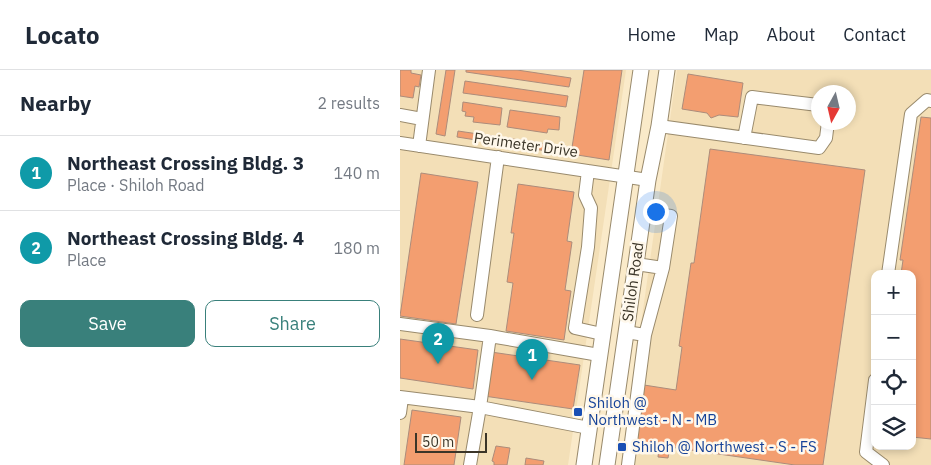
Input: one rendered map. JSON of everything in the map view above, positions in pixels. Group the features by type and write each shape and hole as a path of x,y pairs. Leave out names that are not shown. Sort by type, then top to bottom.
{"main road":[{"name":"Shiloh Road","path":"584,465 641,70"},
{"name":"Shiloh Road","path":"607,465 643,212 660,126 667,70"}],"street":[{"path":"418,146 430,70"},
{"path":"744,138 752,97 811,104"},
{"path":"889,270 910,114 927,100 931,101"},
{"path":"400,115 422,119"},
{"path":"660,126 819,148 826,138 827,130"},
{"name":"Perimeter Drive","path":"400,143 648,180"},
{"path":"477,315 498,158"},
{"path":"588,171 585,195 591,208 588,247 575,328 602,334"},
{"path":"628,465 645,335 663,268 671,216 643,212"},
{"path":"636,264 663,268"},
{"path":"400,324 490,336 599,354"},
{"path":"626,332 645,335"},
{"path":"470,465 490,336"},
{"path":"400,413 401,397 480,407 589,428"},
{"path":"872,405 866,452 883,465"}],"shaded area":[{"path":"400,70 626,70 568,465 400,465"},
{"path":"677,70 931,70 931,465 621,465"}],"building":[{"path":"400,70 411,70 411,73 421,75 419,87 415,86 413,98 400,96"},
{"path":"446,70 455,70 445,136 436,134"},
{"path":"466,70 517,70 571,78 569,87 466,72"},
{"path":"584,70 622,70 609,160 571,154"},
{"path":"688,74 743,83 738,117 719,115 711,118 707,113 682,109"},
{"path":"465,81 568,96 566,107 463,93"},
{"path":"463,102 502,108 500,125 473,122 474,117 465,116 466,112 462,111"},
{"path":"510,110 560,117 559,130 548,129 547,133 507,127"},
{"path":"921,117 931,118 931,439 916,437 916,270 902,270 903,260 900,260"},
{"path":"458,131 567,147 566,154 457,137"},
{"path":"710,149 865,170 823,465 795,465 670,447 668,458 658,457 659,447 636,443 644,385 676,390 682,347 679,346 691,263 694,263"},
{"path":"421,173 478,182 456,324 400,316"},
{"path":"518,184 574,192 567,241 572,242 565,290 571,291 564,340 506,331 513,283 507,282"},
{"path":"400,339 478,350 473,389 400,378"},
{"path":"491,352 580,365 573,409 484,396"},
{"path":"412,410 461,417 454,465 404,465"},
{"path":"496,446 510,448 507,465 494,465 492,461"},
{"path":"526,458 544,461 543,465 525,465"}],"place":[{"name":"Northeast Crossing Bldg. 4","path":"438,364"},
{"name":"Northeast Crossing Bldg. 3","path":"532,380"},
{"name":"Shiloh @ Northwest - N - MB","path":"578,412"},
{"name":"Shiloh @ Northwest - S - FS","path":"622,447"}]}
